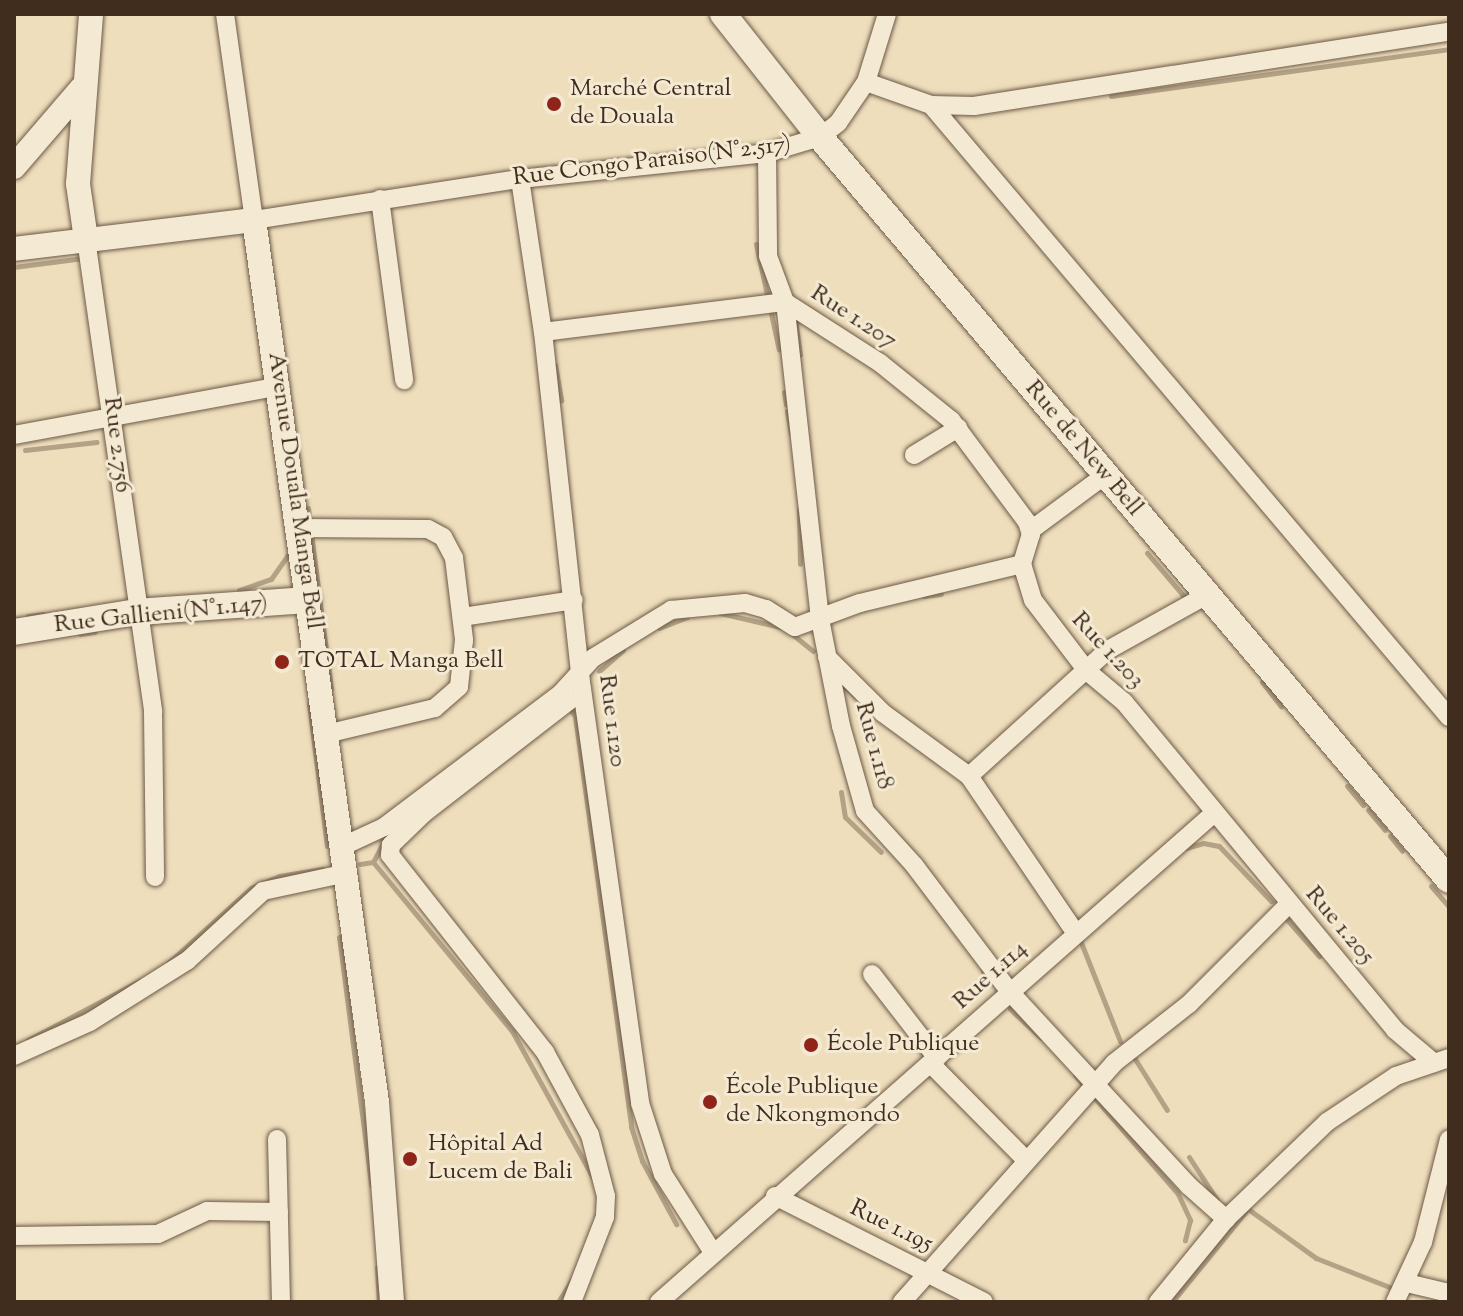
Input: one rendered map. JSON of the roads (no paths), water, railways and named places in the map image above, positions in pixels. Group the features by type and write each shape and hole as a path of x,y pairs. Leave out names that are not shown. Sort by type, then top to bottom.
{"main road":[{"name":"Rue de New Bell","path":"723,14 820,137 1104,476 1449,880"},
{"name":"Rue Gallieni(N°1.147)","path":"14,632 136,612 308,600"}],"street":[{"name":"Rue 2.756","path":"91,14 82,88 78,184 113,416 136,612 155,733 155,877"},
{"name":"Avenue Douala Manga Bell","path":"225,14 281,386 347,873 388,1190 392,1302"},
{"name":"Rue Congo Paraiso(N°2.517)","path":"14,249 254,220 520,179 767,153 820,137 838,123 866,82 887,14"},
{"path":"866,82 931,105 974,106 1449,32"},
{"path":"14,167 82,88"},
{"path":"931,105 1449,717"},
{"name":"Rue 1.118","path":"767,153 768,256 785,302 820,619 865,811 914,865 1010,992 1189,1186 1226,1219"},
{"name":"Rue 1.120","path":"520,179 543,332 581,680 647,1134 684,1213 712,1251"},
{"path":"380,199 404,380"},
{"name":"Rue 1.207","path":"543,332 785,302 880,363 958,428 1031,530"},
{"path":"14,435 281,386"},
{"path":"914,455 958,428"},
{"path":"572,1302 605,1217 606,1196 590,1135 551,1060 390,855 391,845 423,814 660,615 683,607 745,603 766,609 795,627 860,603 1022,564 1031,530 1104,476"},
{"path":"299,528 436,532 454,558 462,617 462,682 453,695 435,708 326,734"},
{"name":"Rue 1.203","path":"1022,564 1033,600 1087,671 1124,702 1213,814"},
{"path":"969,776 1119,643 1207,595"},
{"path":"462,617 574,600"},
{"path":"827,657 883,713 969,776 1075,932"},
{"path":"343,846 384,827 581,680"},
{"name":"Rue 1.114","path":"659,1302 712,1251 934,1061 1075,932 1213,814"},
{"name":"Rue 1.205","path":"1213,814 1395,1030 1441,1061"},
{"path":"14,1056 90,1022 187,961 237,909 263,891 347,873"},
{"path":"902,1302 925,1271 1025,1159 1099,1086 1114,1063 1189,1004 1289,904"},
{"path":"872,974 934,1061 1025,1159"},
{"path":"1158,1302 1226,1219 1281,1164 1362,1096 1441,1061"},
{"path":"277,1139 281,1302"},
{"path":"1395,1302 1407,1283 1449,1139"},
{"name":"Rue 1.195","path":"775,1196 984,1302"},
{"path":"14,1236 158,1234 207,1211 279,1212"},
{"path":"1407,1283 1449,1293"}],"waterway":[{"path":"1111,96 1449,49"},
{"path":"756,244 779,350"},
{"path":"14,267 83,258"},
{"path":"795,319 800,355"},
{"path":"555,365 561,400"},
{"path":"784,392 786,405"},
{"path":"787,411 791,434"},
{"path":"25,450 97,442"},
{"path":"308,508 310,523"},
{"path":"799,509 800,564"},
{"path":"311,533 331,689"},
{"path":"1147,553 1187,600"},
{"path":"239,590 271,579 288,555"},
{"path":"924,596 941,594"},
{"path":"720,613 780,627"},
{"path":"28,616 43,614"},
{"path":"659,628 687,617"},
{"path":"80,634 95,632"},
{"path":"792,634 813,651"},
{"path":"599,671 623,650"},
{"path":"839,681 855,696"},
{"path":"1262,682 1281,706"},
{"path":"309,704 327,846"},
{"path":"567,706 575,716 631,1127 642,1161 676,1224"},
{"path":"1347,786 1363,805"},
{"path":"841,792 845,817 881,852"},
{"path":"1368,810 1385,830"},
{"path":"373,862 388,834"},
{"path":"1390,836 1402,851"},
{"path":"1186,848 1203,843 1219,846 1271,901"},
{"path":"373,862 512,1031 593,1178"},
{"path":"360,864 373,862"},
{"path":"168,963 251,888 279,876 322,869"},
{"path":"1431,886 1449,907"},
{"path":"1283,915 1319,956"},
{"path":"339,937 371,1185"},
{"path":"1080,940 1120,1041"},
{"path":"983,971 991,983"},
{"path":"28,1040 139,981"},
{"path":"1010,1009 1041,1038"},
{"path":"1135,1059 1167,1110"},
{"path":"1075,1075 1178,1194 1190,1220 1185,1240"},
{"path":"1189,1157 1217,1200"},
{"path":"1248,1209 1316,1258 1397,1290"},
{"path":"1172,1302 1247,1210"},
{"path":"377,1267 379,1302"},
{"path":"558,1302 573,1278"}],"place":[{"name":"Marché Central de Douala","path":"554,104"},
{"name":"TOTAL Manga Bell","path":"282,662"},
{"name":"École Publique","path":"811,1045"},
{"name":"École Publique de Nkongmondo","path":"710,1102"},
{"name":"Hôpital Ad Lucem de Bali","path":"410,1159"}]}
